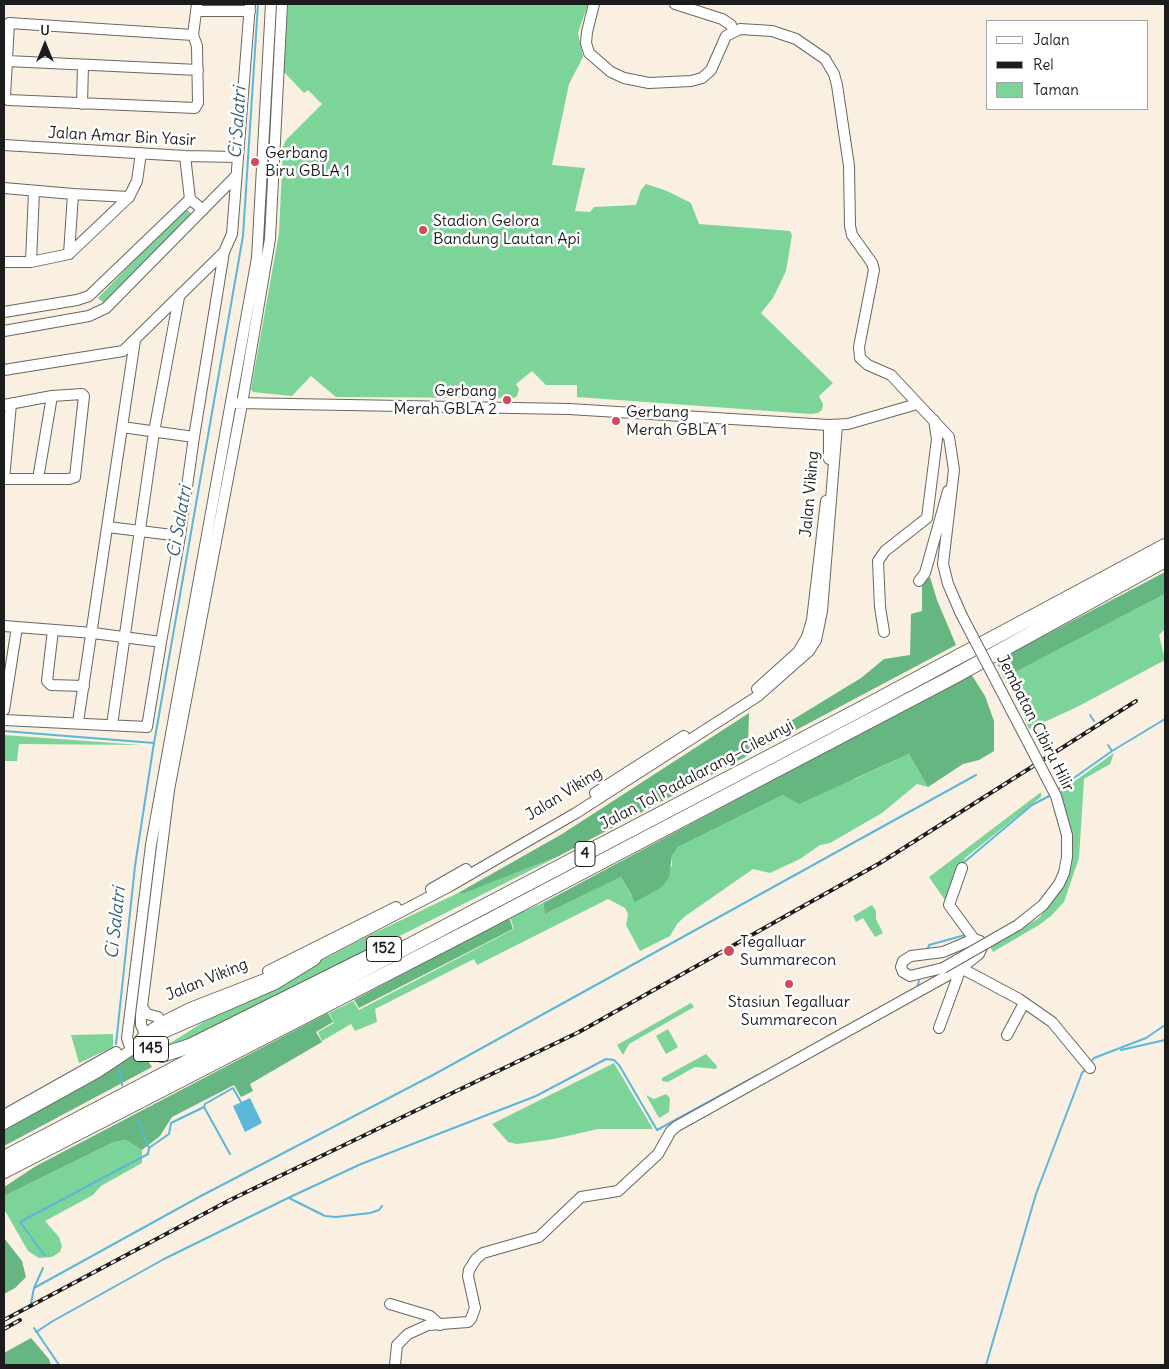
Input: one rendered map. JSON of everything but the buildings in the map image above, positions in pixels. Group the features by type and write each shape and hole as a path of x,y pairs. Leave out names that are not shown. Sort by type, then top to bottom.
{"highway":[{"name":"Jalan Tol Padalarang–Cileunyi","path":"4,1171 451,933 1165,546"},
{"name":"Jalan Tol Padalarang–Cileunyi","path":"4,1158 451,933 985,660 1165,560"},
{"name":"152","path":"324,978 385,948 451,933"},
{"name":"145","path":"314,958 275,982 156,1034 151,1041 151,1048 156,1053 162,1055 190,1046 324,978"}],"street":[{"path":"4,1124 98,1072 129,1047 150,845 259,237 271,4"},
{"path":"143,1031 142,1007 169,790 242,404 270,239 282,4"},
{"path":"594,4 587,32 589,53 611,72 624,78 640,81 678,82 702,78 711,70 726,36 733,31 731,25 722,19 676,4"},
{"path":"4,720 78,722 112,726 147,727 180,536 224,252 232,234 250,8 197,7 193,35 197,46 198,70 198,103 195,108 7,100 5,96 9,23 193,35"},
{"name":"Jembatan Cibiru Hilir","path":"733,31 750,29 772,31 796,39 825,59 834,74 849,166 850,226 852,235 874,270 860,347 860,358 868,365 891,375 949,437 954,461 954,482 943,564 948,584 1056,796 1067,835 1068,857 1059,884 1043,905 1018,925 939,969 914,975"},
{"path":"7,61 198,70"},
{"path":"82,104 83,65"},
{"name":"Jalan Amar Bin Yasir","path":"4,145 185,156 238,157"},
{"path":"4,262 31,262 69,254 129,197 137,181 141,153"},
{"path":"185,156 190,199 203,210"},
{"path":"4,331 89,316 106,308 236,176"},
{"path":"4,188 129,197"},
{"path":"31,262 34,191"},
{"path":"69,254 73,194"},
{"path":"4,312 77,300 89,296 190,199"},
{"path":"4,370 125,350 224,252"},
{"path":"112,726 154,432 179,297"},
{"path":"152,325 173,329"},
{"path":"78,722 134,357 135,340"},
{"path":"118,352 134,357"},
{"path":"80,393 84,396 76,474 69,479 4,479 8,405 52,396 80,393"},
{"path":"38,479 52,396"},
{"path":"230,403 569,409 833,425 848,424 917,404"},
{"path":"884,632 880,607 878,561 885,551 927,518 937,438 934,420"},
{"name":"Jalan Viking","path":"129,1047 158,1017 283,964 335,939 512,844 738,702 786,664 798,652 807,637 812,620 833,425"},
{"name":"Jalan Viking","path":"143,1031 183,1011 314,958 450,886 576,813 751,700 782,676 809,650 816,640 822,611 833,425"},
{"path":"122,427 194,436"},
{"path":"919,581 925,573 944,502 954,482"},
{"path":"108,527 180,536"},
{"path":"4,626 91,633 161,642"},
{"path":"4,710 17,627"},
{"path":"53,630 47,681 51,685 84,686"},
{"path":"396,1365 396,1350 401,1340 421,1327 468,1322 474,1315 475,1301 468,1276 471,1265 483,1253 539,1237 581,1197 618,1191 658,1154 671,1130 962,968 974,959 984,948 980,941 974,939 949,905 962,868"},
{"path":"919,958 918,970 914,975 908,976 902,970 902,964 906,960 950,950 974,939"},
{"path":"919,958 922,967 939,969"},
{"path":"962,968 1024,1003 1052,1022 1087,1065"},
{"path":"939,1028 962,968"},
{"path":"1007,1035 1024,1003"},
{"path":"142,1007 148,1014 158,1017"},
{"path":"4,1115 129,1047"},
{"path":"390,1304 430,1316 440,1324"}],"green space":[{"path":"288,4 588,4 578,33 583,57 569,84 552,165 585,168 575,211 590,212 594,207 636,205 641,190 646,184 667,191 691,203 699,224 790,231 792,235 786,271 773,298 761,313 833,383 819,396 823,404 822,410 811,414 577,397 577,385 546,385 532,371 516,384 519,389 517,396 514,398 336,397 311,376 292,396 253,392 251,389 279,233 283,147 286,140 322,104 308,90 304,93 283,71"},
{"path":"185,208 192,214 105,304 98,298"},
{"path":"1165,572 1165,594 1004,678 996,661"},
{"path":"930,577 937,600 956,645 559,856 465,893 458,893 562,834 749,713 748,747 861,678 884,659 910,655 911,614 922,611 922,581"},
{"path":"1165,594 1165,629 1159,635 1165,660 1077,707 1029,729 1015,695 1004,678"},
{"path":"971,674 985,696 994,721 994,751 979,760 963,764 928,787 909,754 799,804 783,795 678,847 672,856 669,877 662,887 635,902 621,877 545,914 543,903"},
{"path":"4,735 141,745 19,744 17,761 4,761"},
{"path":"1114,753 1110,764 1084,779 1079,858 1064,902 1051,916 1039,925 993,952 990,947 1039,918 1062,889 1073,850 1073,839 1058,793"},
{"path":"909,754 928,787 917,784 882,813 830,843 820,845 800,859 770,873 753,869 684,917 670,936 640,951 626,925 628,914 625,908 608,899 477,965 474,959 375,1009 377,1022 355,1031 351,1024 322,1041 318,1032 334,1023 329,1013 353,1001 359,1010 514,929 510,917 543,903 545,914 621,877 631,896 672,866 672,856 678,847 783,795 855,779"},
{"path":"1041,792 1041,797 965,858 947,903 929,877"},
{"path":"559,856 180,1046 166,1049 164,1047 202,1023 368,936 458,893 465,893"},
{"path":"872,905 876,911 876,919 883,933 875,937 863,918 856,922 853,916"},
{"path":"509,917 513,929 359,1008 354,1000"},
{"path":"691,1003 694,1007 629,1044 623,1055 617,1045"},
{"path":"328,1013 333,1022 316,1032 322,1042 250,1084 253,1091 241,1097 234,1085 172,1117 160,1136 142,1150 126,1140 114,1142 4,1196 4,1187 36,1166"},
{"path":"668,1029 678,1047 666,1054 656,1036"},
{"path":"113,1034 113,1047 79,1063 71,1035"},
{"path":"141,1051 152,1067 4,1146 4,1126"},
{"path":"706,1054 717,1066 716,1069 695,1067 668,1082 662,1081 662,1078"},
{"path":"614,1063 653,1129 598,1129 554,1139 517,1144 508,1142 492,1124"},
{"path":"666,1094 670,1098 669,1112 659,1118 646,1095 654,1099"},
{"path":"126,1140 142,1150 142,1163 101,1186 93,1195 45,1221 59,1237 62,1246 60,1252 52,1257 39,1258 28,1251 4,1209 4,1196 114,1142"},
{"path":"4,1238 22,1261 26,1277 15,1288 4,1294"},
{"path":"31,1338 49,1359 51,1365 4,1365 4,1353"}],"water":[{"path":"250,1098 262,1123 245,1132 233,1106"}],"waterway":[{"name":"Ci Salatri","path":"116,1044 135,866 153,749 243,236 258,4"},
{"path":"1090,715 1094,721"},
{"path":"1057,790 1112,751 1165,719"},
{"path":"4,731 154,743"},
{"path":"1108,745 1112,751"},
{"path":"34,1288 199,1197 433,1075 976,775"},
{"path":"962,864 1032,805 1051,795"},
{"path":"928,949 929,945 965,935"},
{"path":"917,988 919,981"},
{"path":"1090,1063 1094,1058 1146,1038 1165,1025"},
{"path":"1121,1050 1165,1040"},
{"path":"36,1332 164,1259 288,1198 361,1164 536,1096 606,1059 614,1060 619,1065 657,1130 758,1075"},
{"name":"Ci Salatri","path":"119,1068 122,1085"},
{"path":"986,1365 1036,1194 1082,1073 1086,1069"},
{"path":"204,1107 205,1104 233,1088 241,1102"},
{"path":"45,1256 20,1222 148,1154 149,1148 169,1134 171,1123 204,1107 230,1154"},
{"name":"Ci Salatri","path":"137,1118 149,1148"},
{"path":"289,1198 325,1216 336,1217 370,1213 379,1210 382,1206"},
{"path":"31,1303 34,1288 43,1268"},
{"path":"34,1328 59,1365"}],"railway":[{"path":"4,1320 230,1200 579,1032 880,863 1136,701"},
{"path":"4,1329 20,1320"}],"place":[{"name":"Gerbang Biru GBLA 1","path":"255,162"},
{"name":"Stadion Gelora Bandung Lautan Api","path":"423,230"},
{"name":"Gerbang Merah GBLA 2","path":"507,400"},
{"name":"Gerbang Merah GBLA 1","path":"616,421"},
{"name":"Tegalluar Summarecon","path":"729,951"},
{"name":"Stasiun Tegalluar Summarecon","path":"789,984"}]}
